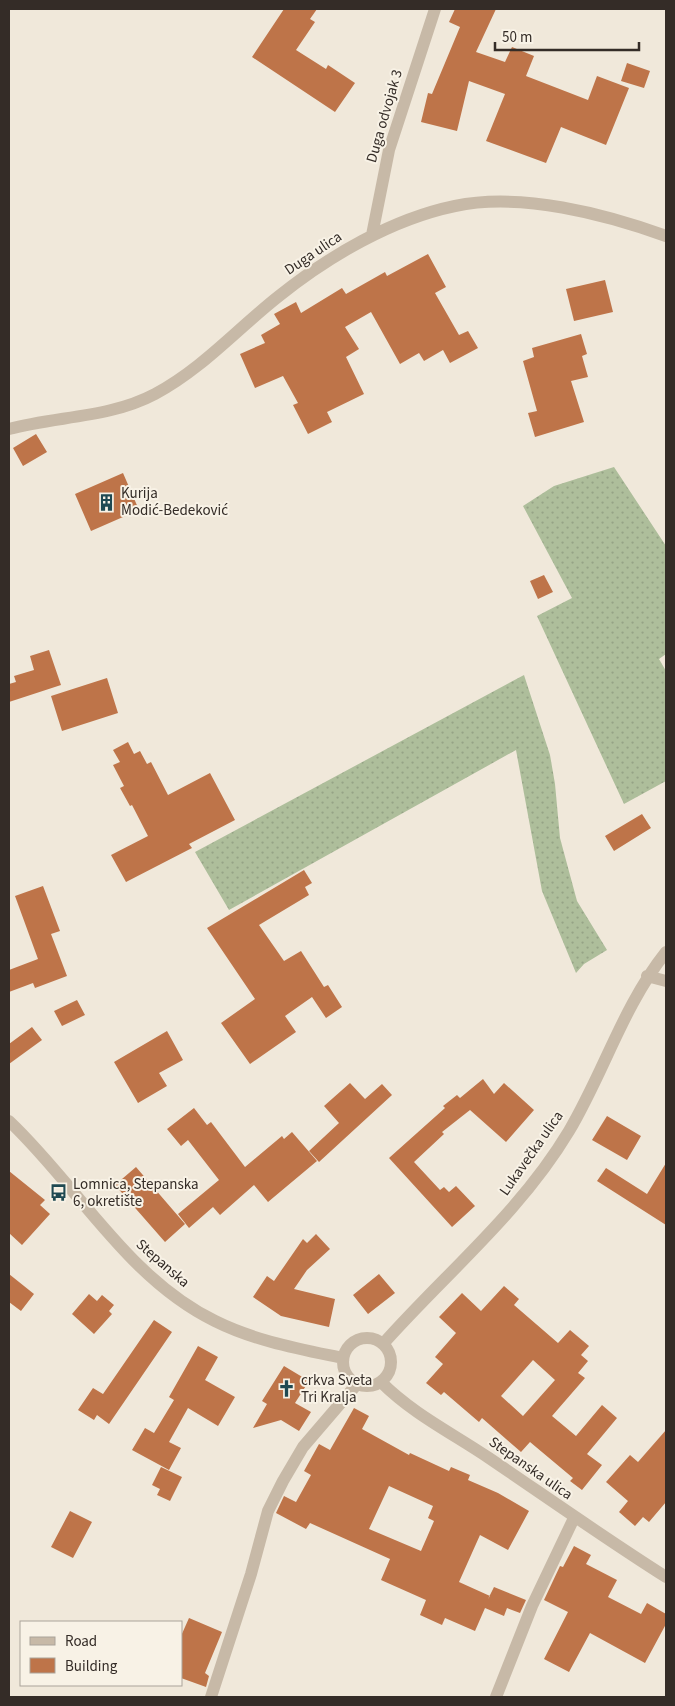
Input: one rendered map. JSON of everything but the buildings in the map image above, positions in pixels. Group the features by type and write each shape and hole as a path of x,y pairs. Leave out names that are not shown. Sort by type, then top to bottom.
{"street":[{"name":"Duga odvojak 3","path":"372,235 389,150 435,9"},
{"name":"Duga ulica","path":"9,429 31,423 115,410 154,395 187,375 279,296 334,256 372,235 455,206 513,202 566,209 638,226 666,236"},
{"name":"Lukavečka ulica","path":"383,1344 519,1201 551,1157 569,1131 618,1029 647,976 666,952"},
{"path":"647,976 666,980"},
{"name":"Stepanska","path":"9,1121 38,1150 126,1254 185,1304 215,1321 261,1340 343,1358"},
{"path":"366,1338 383,1344 391,1360 390,1369 381,1382 365,1386 357,1384 346,1374 343,1358 350,1345 357,1340 366,1338"},
{"name":"Stepanska ulica","path":"381,1382 401,1402 488,1457 574,1518 666,1577"},
{"path":"211,1697 251,1574 268,1512 279,1488 303,1447 357,1384"},
{"path":"496,1697 532,1606 574,1518"}],"green space":[{"path":"614,467 666,546 666,654 659,659 666,671 666,781 624,804 537,616 572,598 523,506 554,486"},
{"path":"524,675 550,755 560,838 577,901 607,950 584,964 576,973 542,891 516,750 229,910 195,852"}],"place":[{"name":"Kurija Modić-Bedeković","path":"107,502"},
{"name":"Lomnica, Stepanska 6, okretište","path":"59,1193"},
{"name":"crkva Sveta Tri Kralja","path":"287,1389"}]}
